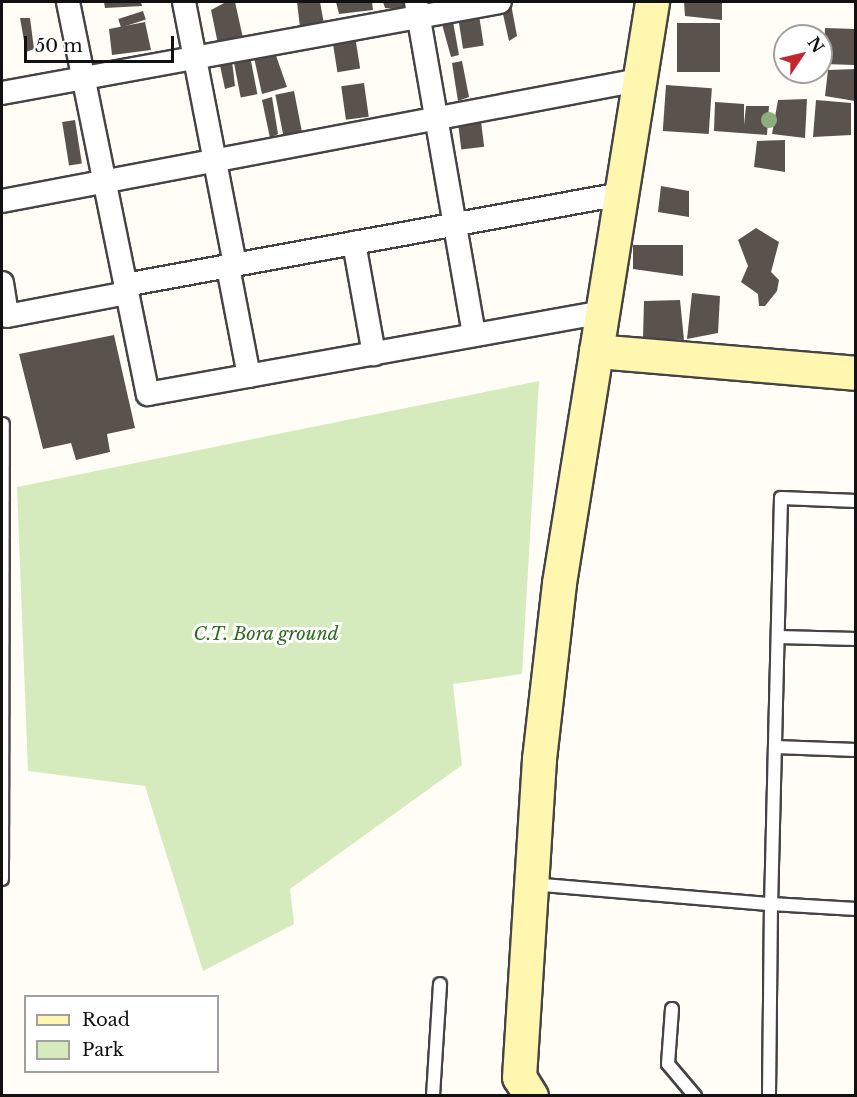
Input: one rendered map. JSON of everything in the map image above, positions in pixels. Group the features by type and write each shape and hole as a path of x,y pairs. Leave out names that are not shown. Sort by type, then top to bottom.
{"street":[{"path":"68,2 148,394 602,312"},
{"path":"184,2 214,161 249,376"},
{"path":"2,93 195,58 418,10 500,2"},
{"path":"531,1095 519,1082 530,884 559,583 652,2"},
{"path":"418,10 474,335"},
{"path":"2,201 639,80"},
{"path":"2,283 8,316 232,266 621,194"},
{"path":"354,243 374,354"},
{"path":"596,351 855,373"}],"lane":[{"path":"2,879 3,424"},
{"path":"769,1095 771,904 781,498 855,501"},
{"path":"778,637 855,639"},
{"path":"775,747 855,750"},
{"path":"530,884 855,909"},
{"path":"433,1095 440,984"},
{"path":"672,1009 668,1064 695,1095"}],"green space":[{"name":"C.T. Bora ground","path":"539,381 522,674 453,684 462,765 290,889 294,924 203,971 145,786 28,771 17,487"}],"building":[{"path":"104,2 141,2 142,6 105,8"},
{"path":"226,2 235,2 243,38 218,44 211,10"},
{"path":"297,2 320,2 324,24 300,27"},
{"path":"336,2 372,2 373,10 339,14"},
{"path":"383,2 419,2 421,11 385,8"},
{"path":"684,2 722,2 722,20 685,16"},
{"path":"511,4 517,36 509,41 501,5"},
{"path":"478,9 484,46 463,49 457,12"},
{"path":"143,11 146,20 121,28 118,19"},
{"path":"452,16 459,55 451,57 440,17"},
{"path":"20,18 30,18 34,49 26,52"},
{"path":"145,22 151,50 112,55 109,29"},
{"path":"677,23 720,23 720,72 677,72"},
{"path":"833,28 856,29 855,65 833,64"},
{"path":"355,36 360,69 337,72 332,40"},
{"path":"274,50 287,87 262,94 253,53"},
{"path":"249,51 257,94 241,97 232,54"},
{"path":"231,53 235,86 225,89 218,56"},
{"path":"462,61 469,97 458,101 452,63"},
{"path":"856,69 855,101 825,96 826,84 833,84 833,70"},
{"path":"364,83 369,117 346,120 341,86"},
{"path":"666,85 712,88 709,134 663,131"},
{"path":"294,91 302,132 283,136 275,95"},
{"path":"272,97 278,134 270,138 262,100"},
{"path":"807,99 805,138 772,134 778,100"},
{"path":"816,100 851,103 851,135 813,137"},
{"path":"715,102 744,104 744,125 746,106 769,106 767,135 714,131"},
{"path":"480,113 484,147 461,150 457,116"},
{"path":"75,120 82,163 69,165 62,122"},
{"path":"785,140 785,172 754,167 757,141"},
{"path":"661,186 689,191 689,217 658,212"},
{"path":"756,228 779,242 771,272 779,280 777,291 765,306 759,306 758,294 741,282 748,266 738,240"},
{"path":"633,245 683,245 683,276 633,269"},
{"path":"692,293 720,296 718,333 687,339"},
{"path":"680,300 684,340 643,338 644,301"},
{"path":"114,335 135,428 107,434 110,452 76,460 71,443 43,449 19,354"}]}
